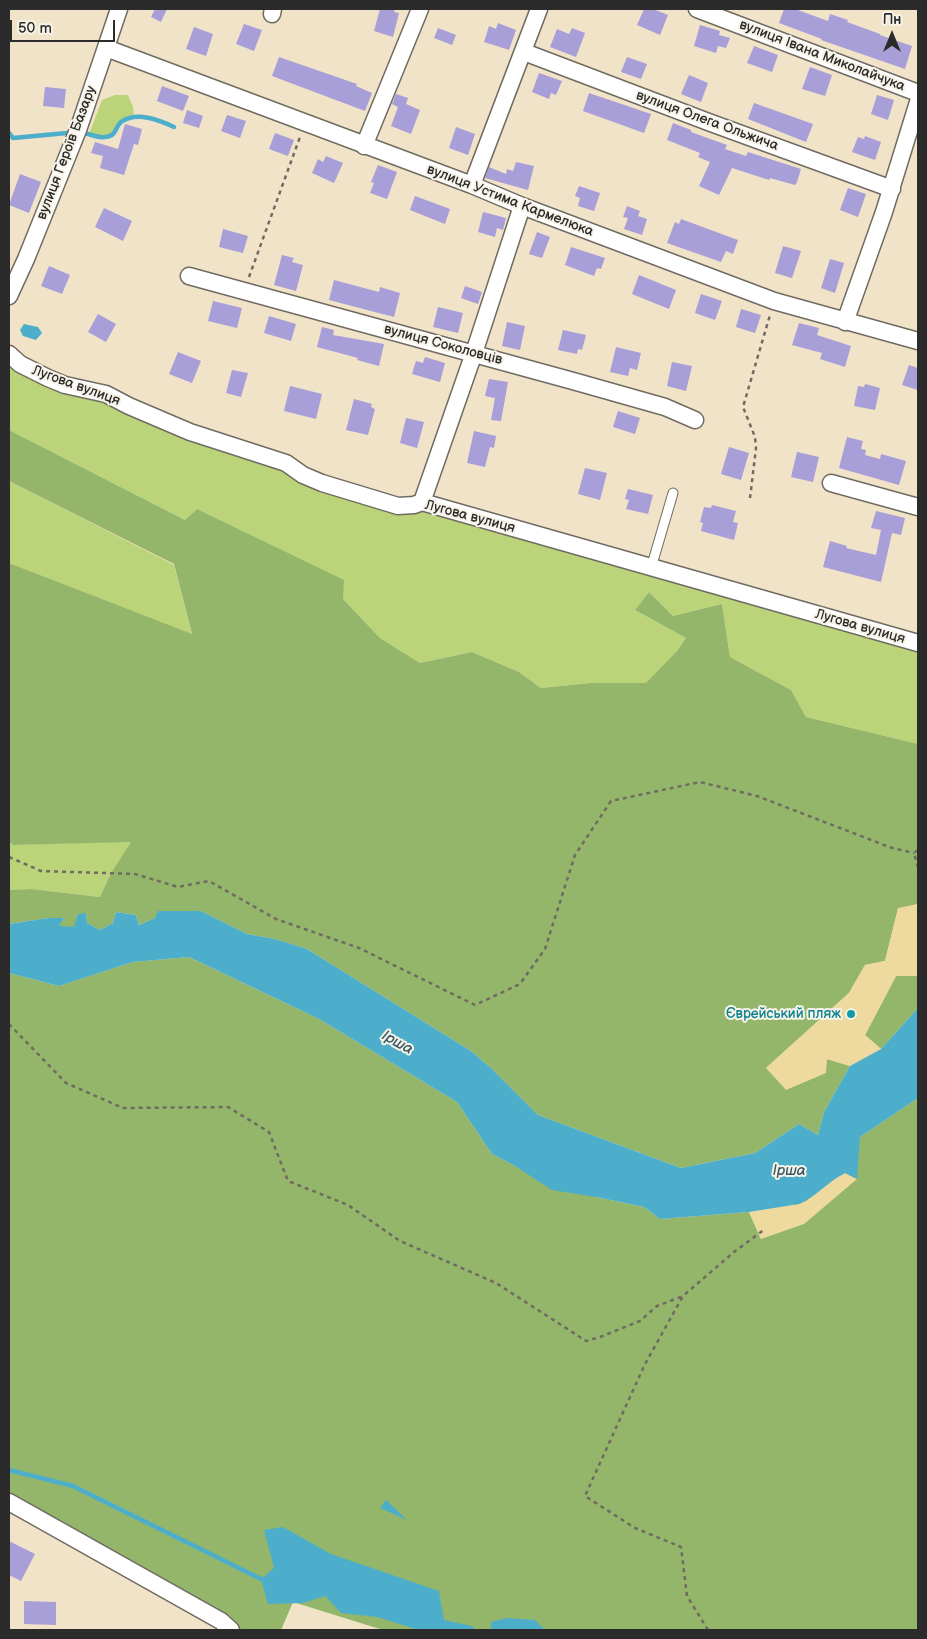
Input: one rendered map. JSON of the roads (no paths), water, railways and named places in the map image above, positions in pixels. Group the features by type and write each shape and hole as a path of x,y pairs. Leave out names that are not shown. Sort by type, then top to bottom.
{"street":[{"name":"вулиця Героїв Базару","path":"9,296 78,130 119,9"},
{"path":"364,146 420,9"},
{"path":"472,185 539,9"},
{"name":"вулиця Івана Миколайчука","path":"697,9 918,93"},
{"name":"вулиця Устима Кармелюка","path":"106,48 472,185 522,206 774,302 918,341"},
{"name":"вулиця Олега Ольжича","path":"524,52 711,124 892,188"},
{"path":"845,322 892,188 918,102"},
{"path":"422,502 474,353 522,206"},
{"name":"вулиця Соколовців","path":"189,276 665,407 695,420"},
{"name":"Лугова вулиця","path":"9,354 20,364 48,378 65,385 106,394 129,406 200,436 286,463 303,475 322,483 398,506 414,506 422,502 918,644"},
{"path":"831,483 918,507"},
{"path":"9,1502 221,1621 231,1630"}],"lane":[{"path":"651,568 673,493"}],"water":[{"path":"24,324 38,327 42,333 36,340 23,336 20,330"},
{"name":"Ірша","path":"158,911 201,911 247,934 275,939 307,949 471,1051 491,1068 538,1115 681,1168 755,1153 799,1124 818,1135 824,1112 850,1066 881,1049 918,1008 918,1098 860,1137 857,1179 845,1173 799,1204 749,1212 660,1219 644,1207 552,1190 515,1166 492,1154 457,1102 319,1019 189,957 133,962 59,986 9,973 9,924 48,918 64,918 59,926 74,927 78,914 86,913 87,923 100,930 113,923 116,912 136,915 139,925 155,918"},
{"path":"386,1500 407,1520 380,1508"},
{"path":"283,1527 331,1554 439,1591 444,1620 472,1626 475,1630 419,1630 377,1617 341,1613 325,1596 303,1603 268,1604 261,1579 274,1568 264,1530"},
{"path":"507,1618 535,1620 545,1630 491,1630 491,1622"}],"waterway":[{"path":"85,133 98,137 109,136 113,134 121,122 134,117 155,119 174,127"},
{"path":"9,133 13,138 67,133"},
{"path":"9,1470 73,1486 261,1579"}],"place":[{"name":"Єврейський пляж","path":"851,1014"}]}
